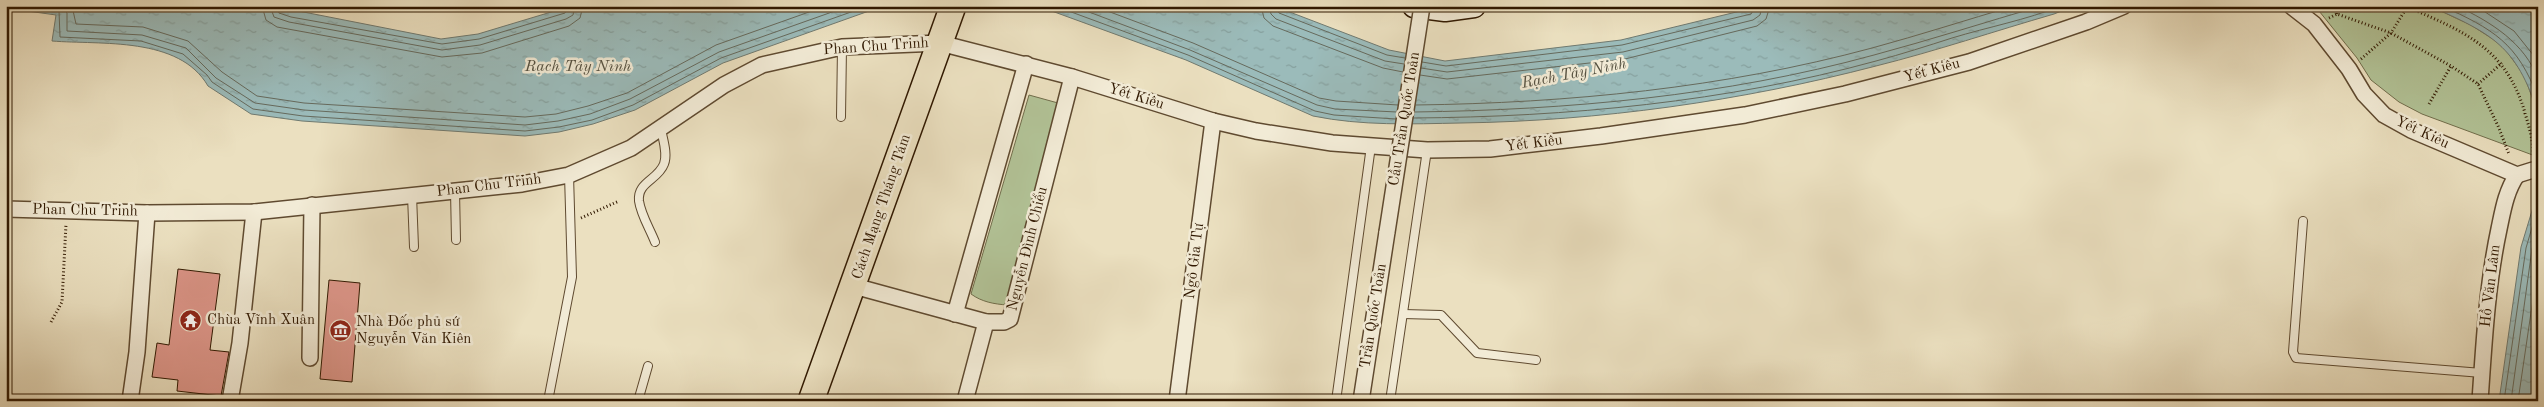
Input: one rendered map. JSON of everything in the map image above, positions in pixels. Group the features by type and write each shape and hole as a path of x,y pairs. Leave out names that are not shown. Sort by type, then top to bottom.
{"main road":[{"name":"Cách Mạng Tháng Tám","path":"811,401 854,286 952,9"}],"street":[{"path":"1414,6 1445,10 1474,6"},
{"name":"Cầu Trần Quốc Toản","path":"1387,232 1422,6"},
{"name":"Yết Kiêu","path":"940,43 1026,64 1213,120 1275,134 1332,143 1427,150 1490,149 1600,136 1745,115 1845,94 1969,62 2086,22 2124,6"},
{"name":"Yết Kiêu","path":"2291,6 2314,24 2349,69 2364,94 2384,115 2410,130 2517,175"},
{"name":"Phan Chu Trinh","path":"6,209 147,213 254,212 522,184 569,175 631,148 724,85 762,65 842,47 940,43"},
{"path":"955,314 1026,64"},
{"name":"Nguyễn Đình Chiểu","path":"965,401 986,322 1004,322 1010,318 1013,312 1072,77"},
{"name":"Ngô Gia Tự","path":"1177,401 1213,120"},
{"path":"2517,175 2535,170"},
{"name":"Hồ Văn Lâm","path":"2480,401 2493,258 2507,195 2517,175"},
{"path":"310,358 312,205"},
{"path":"230,401 240,343 254,212"},
{"path":"130,401 137,352 147,213"},
{"name":"Trần Quốc Toản","path":"1361,401 1387,232"},
{"path":"854,286 986,322"}],"lane":[{"path":"841,117 842,47"},
{"path":"655,242 639,201 642,187 659,172 664,164 666,156 661,129"},
{"path":"1336,401 1371,146"},
{"path":"1390,401 1427,150"},
{"path":"548,401 572,277 572,223 569,175"},
{"path":"455,191 456,240"},
{"path":"412,195 414,247"},
{"path":"2303,221 2293,352 2296,358 2482,373"},
{"path":"1403,314 1440,316 1477,353 1536,360"},
{"path":"638,401 648,366"}],"path":[{"path":"2337,14 2339,6"},
{"path":"2349,69 2391,33 2406,7 2465,33 2502,63 2519,92 2534,141 2535,170"},
{"path":"2314,24 2337,14 2391,33 2451,66 2478,84 2498,126 2517,175"},
{"path":"2478,84 2502,63"},
{"path":"2429,104 2451,66"},
{"path":"572,223 619,201"},
{"path":"51,322 62,302 67,211"}],"green space":[{"path":"2315,6 2430,6 2471,25 2502,45 2524,75 2537,111 2538,157 2422,114 2399,102 2371,80 2357,58"},
{"path":"1029,95 1058,103 1007,305 997,304 984,301 971,294"}],"water":[{"name":"Rạch Tây Ninh","path":"6,6 273,6 441,39 478,34 571,6 883,6 723,63 635,110 593,124 559,132 525,136 302,121 251,114 208,86 195,70 178,58 138,46 52,41 56,15 6,8"},
{"name":"Rạch Tây Ninh","path":"1038,6 1274,6 1389,50 1445,61 1621,40 1761,6 2074,6 2054,14 1898,60 1825,78 1722,99 1670,107 1565,118 1405,124 1368,123 1313,116 1186,60"},
{"path":"2430,6 2538,6 2538,113 2521,72 2499,44 2470,25"},
{"path":"2538,191 2538,401 2499,401 2521,247"}],"building":[{"path":"178,269 220,274 210,350 229,352 221,396 177,391 178,380 152,377 157,343 169,345"},
{"name":"Nhà Đốc phủ sứ Nguyễn Văn Kiên","path":"329,280 360,283 352,382 320,379"}],"place":[{"name":"Chùa Vĩnh Xuân","path":"191,320"},
{"name":"Nhà Đốc phủ sứ Nguyễn Văn Kiên","path":"340,331"}]}
